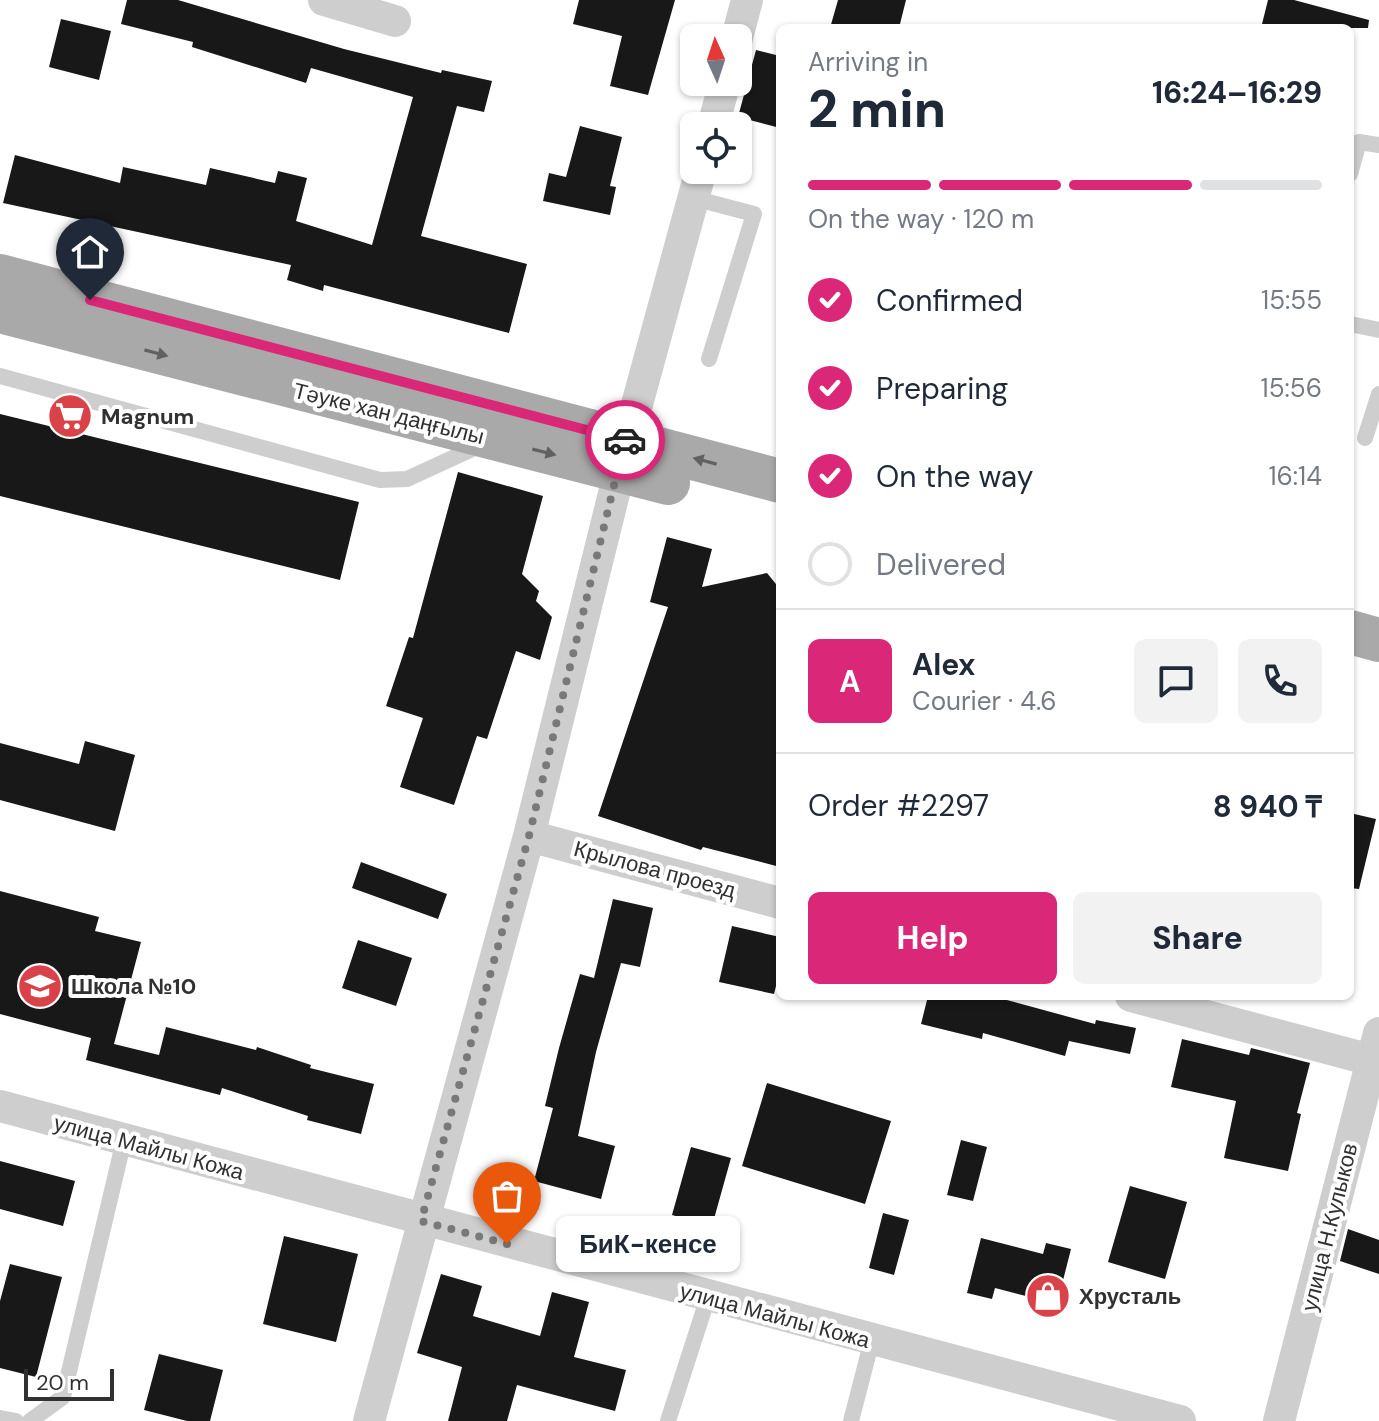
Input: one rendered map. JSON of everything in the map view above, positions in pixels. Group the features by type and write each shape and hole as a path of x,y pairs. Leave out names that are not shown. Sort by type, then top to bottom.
{"main road":[{"name":"Тәуке хан даңғылы","path":"0,276 623,456 776,510"},
{"name":"Тәуке хан даңғылы","path":"0,311 493,439 776,480"},
{"path":"1354,633 1379,640"},
{"path":"1354,655 1379,662"}],"street":[{"path":"324,0 395,21"},
{"path":"741,24 747,0"},
{"path":"369,1421 421,1221 529,836 623,456 697,184"},
{"name":"Крылова проезд","path":"529,836 776,902"},
{"path":"1149,1000 1377,1052"},
{"name":"улица Н.Кулыков","path":"1279,1421 1377,1052"},
{"name":"улица Майлы Кожа","path":"0,1106 421,1221 1180,1421"}],"lane":[{"path":"1354,160 1359,142 1379,145"},
{"path":"697,184 754,214 709,359"},
{"path":"1354,325 1379,330"},
{"path":"0,376 380,480 407,479 493,439"},
{"path":"1365,438 1379,394"},
{"path":"30,1421 63,1397 124,1140"},
{"path":"668,1421 708,1297"},
{"path":"851,1421 872,1340"},
{"path":"0,1418 16,1421"}],"building":[{"path":"127,0 178,0 344,49 441,73 442,70 492,81 484,112 457,106 421,236 527,264 509,333 324,285 323,291 287,280 291,265 3,203 15,155 120,183 123,167 206,185 210,168 275,183 278,171 307,178 296,221 372,245 413,97 311,68 306,83 192,47 193,42 121,24"},
{"path":"579,0 675,0 648,95 610,86 622,36 573,24"},
{"path":"838,0 906,0 900,24 831,24"},
{"path":"1268,0 1294,0 1369,20 1368,28 1354,28 1354,24 1262,24"},
{"path":"61,19 111,31 99,80 49,67"},
{"path":"756,50 776,55 776,127 752,121 752,112 739,112 744,96 752,96 752,65"},
{"path":"580,126 622,137 610,186 616,187 610,215 543,201 549,173 566,177"},
{"path":"0,414 359,502 340,580 0,496"},
{"path":"458,472 543,496 522,574 539,591 536,601 552,617 540,660 516,651 487,739 477,736 454,805 400,787 423,718 386,706 409,637 413,638"},
{"path":"667,537 712,549 702,587 767,573 776,584 776,866 703,847 701,850 598,816 668,607 650,602"},
{"path":"85,741 135,755 115,831 0,800 0,743 79,764"},
{"path":"1354,814 1376,819 1359,889 1354,888"},
{"path":"361,862 447,894 438,919 352,888"},
{"path":"0,891 99,917 95,931 141,942 114,1044 159,1055 166,1027 256,1050 257,1047 311,1065 310,1068 374,1084 361,1134 307,1120 308,1116 222,1088 220,1095 86,1060 91,1038 0,1014"},
{"path":"613,899 653,908 640,967 621,963 596,1052 578,1136 615,1146 601,1199 534,1181 553,1108 545,1106 559,1048 580,974 594,978"},
{"path":"732,926 776,936 774,994 719,982"},
{"path":"358,940 412,958 396,1006 342,988"},
{"path":"927,1000 1007,1000 1095,1024 1096,1020 1136,1028 1130,1054 1069,1041 1065,1056 983,1033 982,1039 921,1024"},
{"path":"1182,1039 1249,1055 1251,1048 1310,1063 1297,1113 1301,1114 1288,1171 1224,1158 1236,1101 1171,1087"},
{"path":"767,1083 891,1121 865,1204 742,1166"},
{"path":"961,1140 987,1147 973,1201 947,1195"},
{"path":"691,1147 731,1158 712,1226 672,1215"},
{"path":"0,1161 75,1181 63,1226 0,1209"},
{"path":"1130,1186 1187,1202 1165,1279 1108,1262"},
{"path":"883,1213 909,1220 894,1275 869,1268"},
{"path":"1348,1229 1379,1240 1379,1274 1340,1261"},
{"path":"284,1236 358,1254 336,1342 263,1324"},
{"path":"981,1238 1043,1254 1046,1243 1071,1249 1057,1304 995,1288 992,1299 967,1293"},
{"path":"10,1264 62,1277 36,1377 0,1368 0,1301"},
{"path":"441,1274 482,1286 473,1316 540,1336 552,1292 589,1302 574,1357 626,1370 615,1411 517,1385 507,1421 448,1421 462,1367 417,1353"},
{"path":"159,1354 223,1370 210,1421 187,1421 144,1410"}],"way so far":[{"path":"507,1244 421,1221 529,836 625,440"}],"place":[{"name":"Magnum","path":"70,416"},
{"name":"Школа №10","path":"40,986"},
{"name":"БиК-кенсе","path":"507,1244"},
{"name":"Хрусталь","path":"1048,1296"}],"route":[{"path":"90,300 625,440"}]}
